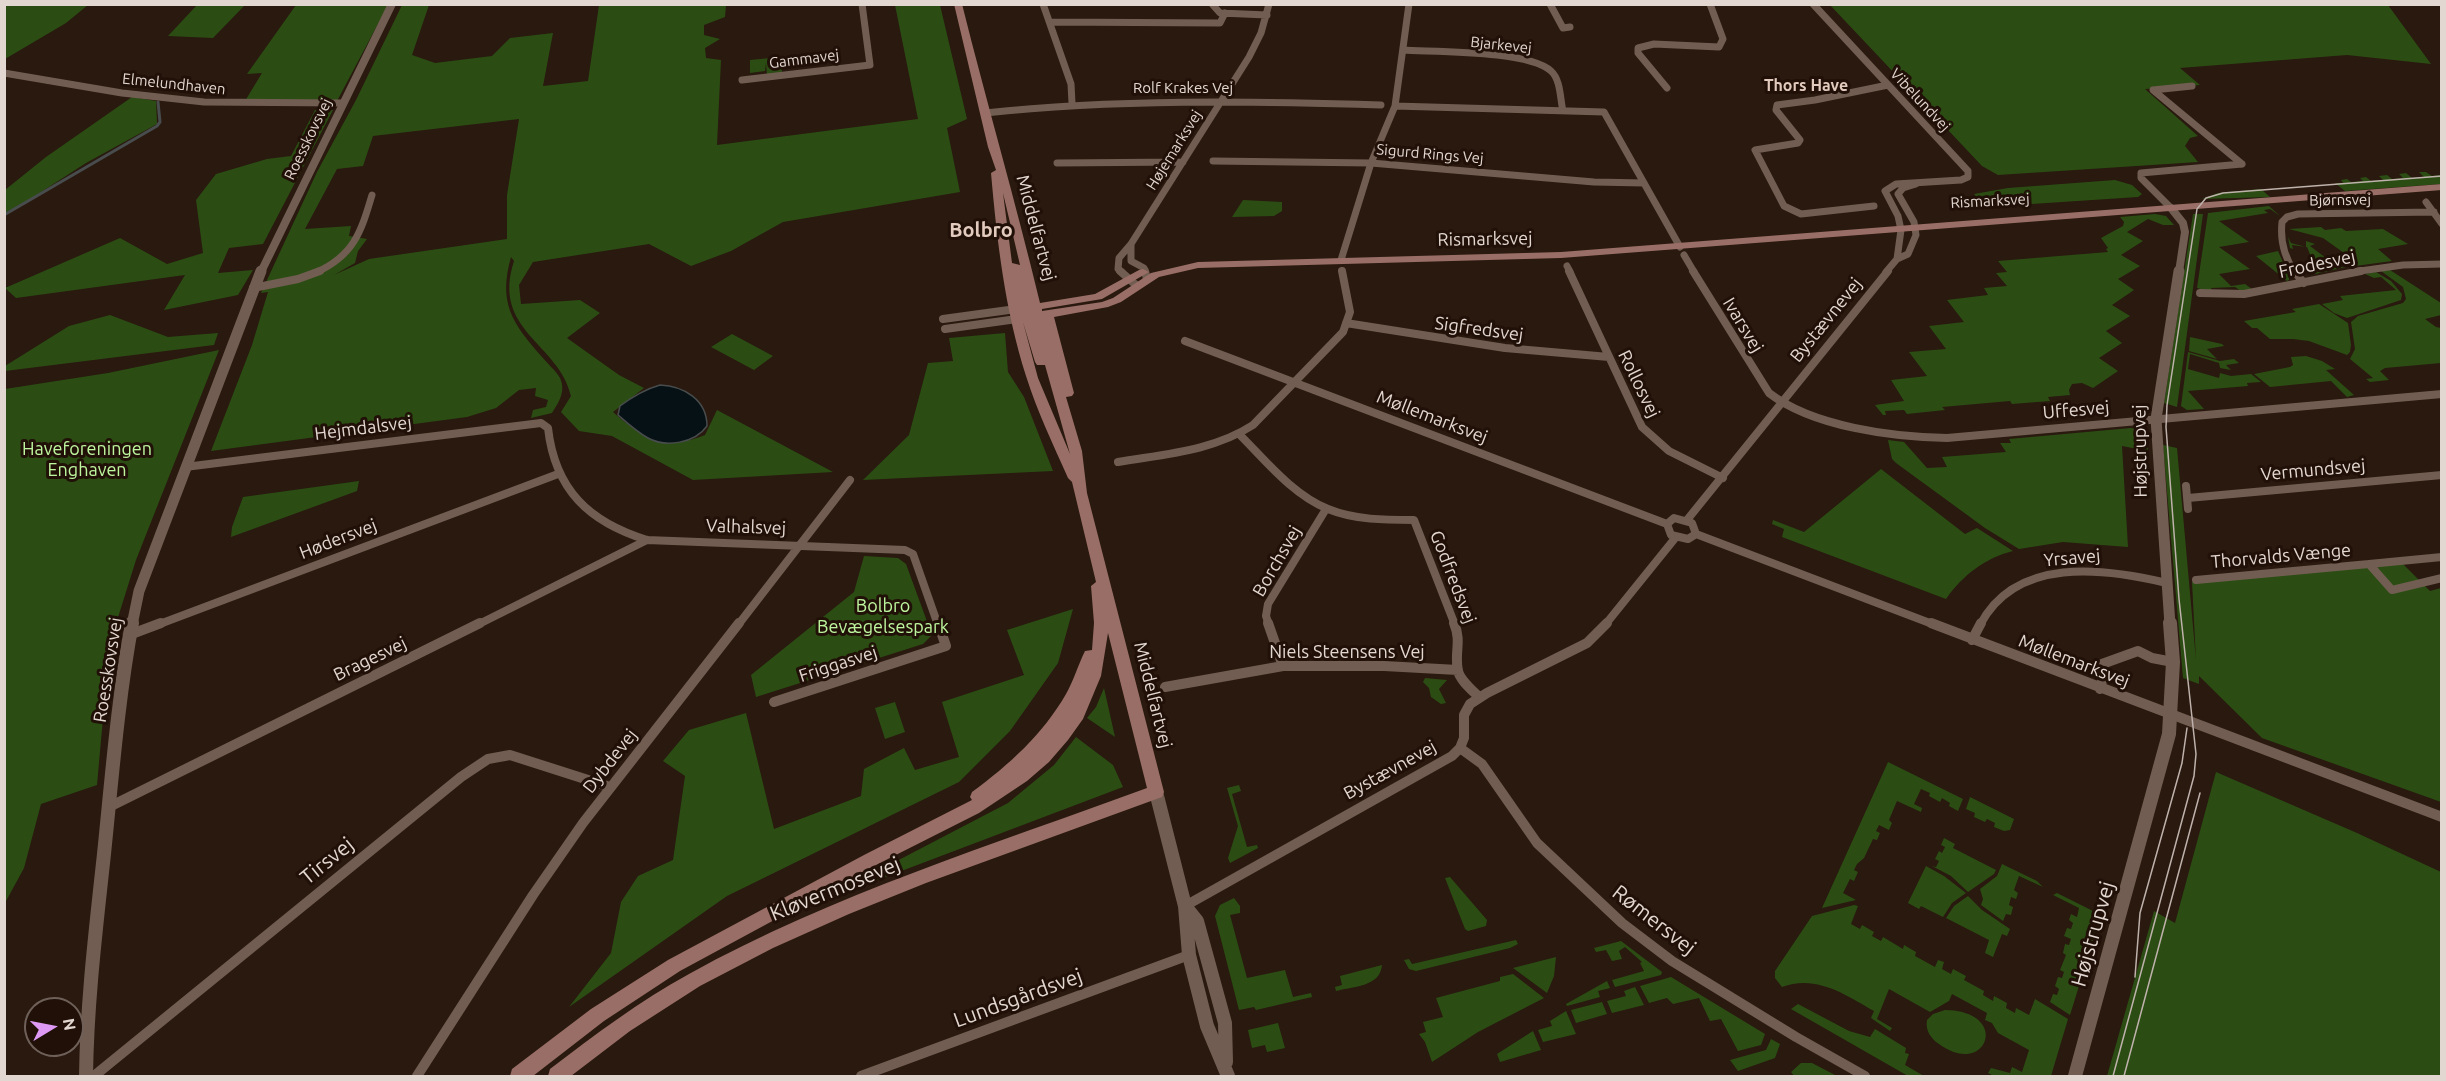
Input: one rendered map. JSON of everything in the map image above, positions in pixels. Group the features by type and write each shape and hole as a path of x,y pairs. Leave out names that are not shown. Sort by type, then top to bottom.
{"main road":[{"name":"Middelfartvej","path":"958,4 993,147 1008,192 1030,313 1029,366 1080,494 1156,792"},
{"name":"Middelfartvej","path":"993,147 1002,233 1012,253 1076,451 1080,494"},
{"name":"Rismarksvej","path":"1726,242 1826,236 1995,215 2258,201 2442,187"},
{"name":"Rismarksvej","path":"1915,224 2169,206"},
{"name":"Rismarksvej","path":"1030,313 1104,305 1117,300 1139,279 1185,267 1245,262 1341,266 1682,251 1726,242 1900,226"},
{"path":"1030,313 1078,433 1076,451"},
{"name":"Kløvermosevej","path":"519,1077 567,1036 647,982 724,937 940,824 972,810 1034,768 1063,736 1085,698 1098,660 1101,612 1093,539"},
{"name":"Kløvermosevej","path":"557,1077 580,1056 655,1003 732,958 795,928 856,902 1156,792"}],"street":[{"name":"Roesskovsvej","path":"86,1077 86,1020 109,807 129,635 139,591 253,288 392,4"},
{"name":"Gammavej","path":"742,80 870,65 862,4"},
{"path":"1043,4 1071,84 1072,103"},
{"path":"1212,4 1215,10 1225,13 1268,15"},
{"name":"Højemarksvej","path":"1139,279 1122,274 1117,264 1119,258 1131,244 1250,56 1268,15 1269,4"},
{"path":"1118,462 1240,435 1296,383 1343,332 1350,312 1341,266 1371,163 1395,106 1409,4"},
{"path":"1550,4 1563,28 1570,27"},
{"path":"1667,88 1638,53 1638,48 1655,43 1701,49 1719,47 1723,39 1710,4"},
{"name":"Vibelundvej","path":"1813,4 1968,171 1968,177 1961,180 1896,184 1885,191 1900,226"},
{"path":"1050,22 1220,23 1225,13"},
{"name":"Bjarkevej","path":"1403,51 1510,57 1536,62 1546,68 1556,80 1563,111"},
{"name":"Elmelundhaven","path":"4,73 122,93 204,102 342,103"},
{"path":"1874,206 1801,214 1790,210 1784,206 1755,150 1798,143 1800,140 1776,110 1777,105 1815,100 1888,84"},
{"path":"2169,206 2141,178 2141,173 2242,164 2153,90 2192,86"},
{"name":"Rolf Krakes Vej","path":"985,113 1072,103 1222,100 1381,105"},
{"path":"1395,106 1563,111"},
{"name":"Ivarsvej","path":"1563,111 1604,112 1682,251 1764,389 1774,400 1782,403"},
{"name":"Sigurd Rings Vej","path":"1213,161 1371,163 1594,182 1644,183"},
{"path":"1057,163 1183,162"},
{"path":"1915,224 1898,194 1903,188 1916,184"},
{"path":"253,288 308,277 338,260 358,237 372,195"},
{"path":"2426,202 2442,224"},
{"name":"Højstrupvej","path":"2075,1077 2157,784 2172,715 2173,662 2156,419 2185,232 2183,223 2169,206"},
{"name":"Bjørnsvej","path":"2304,283 2294,273 2287,260 2280,232 2282,222 2287,217 2298,214 2434,212"},
{"name":"Bystævnevej","path":"1687,520 1897,259 1908,254 1915,241 1915,224"},
{"path":"1897,259 1900,226"},
{"path":"1131,244 1131,261 1142,266 1139,279"},
{"name":"Frodesvej","path":"2200,293 2235,296 2386,266 2442,264"},
{"name":"Rollosvej","path":"1567,267 1642,427 1656,443 1672,455 1723,478"},
{"path":"944,319 1030,313"},
{"path":"945,329 1030,313"},
{"name":"Sigfredsvej","path":"1346,323 1505,348 1610,357"},
{"name":"Møllemarksvej","path":"1185,341 1667,524"},
{"name":"Uffesvej","path":"1782,403 1823,419 1882,435 1947,438 2442,394"},
{"name":"Hejmdalsvej","path":"185,467 524,424 546,424"},
{"name":"Valhalsvej","path":"546,424 549,428 552,455 558,474 568,491 622,532 647,540 905,550 913,554 946,646"},
{"name":"Godfredsvej","path":"1240,435 1308,499 1326,509 1368,519 1414,520 1459,636 1458,670"},
{"name":"Hødersvej","path":"129,635 558,474"},
{"name":"Vermundsvej","path":"2188,498 2442,475"},
{"name":"Dybdevej","path":"417,1077 533,895 610,787 850,480"},
{"path":"2186,486 2188,509"},
{"name":"Borchsvej","path":"1283,666 1266,616 1268,604 1326,509"},
{"path":"1674,518 1687,520 1695,526 1696,534 1688,539 1676,537 1668,531 1667,524 1674,518"},
{"name":"Møllemarksvej","path":"1696,534 2442,817"},
{"path":"1458,670 1461,677 1479,698 1587,643 1606,624 1676,537"},
{"name":"Bragesvej","path":"109,807 647,540"},
{"name":"Thorvalds Vænge","path":"2196,580 2442,557"},
{"name":"Thorvalds Vænge","path":"2369,564 2392,590 2442,578"},
{"name":"Yrsavej","path":"1972,640 1978,622 1989,607 2003,594 2034,578 2062,572 2094,570 2119,571 2167,583"},
{"name":"Friggasvej","path":"774,702 946,646"},
{"path":"2100,689 2104,674 2102,664 2138,651 2152,658 2173,662"},
{"name":"Niels Steensens Vej","path":"1166,687 1283,666 1384,666 1458,670"},
{"name":"Bystævnevej","path":"1185,906 1452,756 1460,748 1464,738 1464,715 1470,704 1479,698"},
{"name":"Rømersvej","path":"1460,748 1482,764 1537,843 1622,923 1672,961 1865,1077"},
{"name":"Tirsvej","path":"94,1077 461,777 488,759 510,755 610,787"},
{"name":"Middelfartvej","path":"1156,792 1185,906 1189,955 1207,1026 1227,1073"},
{"name":"Middelfartvej","path":"1185,906 1197,921 1225,1023 1227,1073"},
{"name":"Lundsgårdsvej","path":"861,1077 1189,955"}],"green space":[{"path":"5,4 88,5 66,23 5,59"},
{"path":"197,5 245,5 213,38 168,36"},
{"path":"296,5 388,5 337,101 245,101 262,73 247,74"},
{"path":"402,5 429,5 412,55 435,63 492,56 510,38 553,33 543,86 588,81 599,5 726,5 725,17 704,25 704,35 720,39 705,48 706,58 721,60 717,145 918,119 895,5 940,5 967,119 947,128 960,192 783,222 731,251 691,266 649,244 533,262 519,285 521,304 580,300 600,313 567,338 619,375 644,388 613,412 645,435 666,442 691,440 705,435 717,410 833,472 693,480 612,436 579,431 561,412 571,396 564,378 554,362 519,321 512,304 509,285 514,261 511,257 506,287 510,312 523,334 562,383 561,396 552,413 531,418 533,410 546,407 548,400 535,396 536,388 519,390 496,408 467,417 211,451 252,345 268,292 261,293 317,172 356,100","holes":["519,119 507,195 507,239 369,259 334,275 355,263 358,251 367,239 349,236 351,226 305,229 337,169 363,166 373,136"]},
{"path":"1830,5 2388,5 2431,64 2347,55 2180,68 2200,85 2145,89 2198,136 2190,138 2185,146 2198,162 1998,175 1982,166"},
{"path":"781,57 782,73 767,75 766,63 765,71 750,73 750,60"},
{"path":"132,97 156,101 157,124 86,163 5,213 5,190 46,157"},
{"path":"315,110 333,110 263,244 229,248 218,273 253,270 238,295 164,310 185,275 16,298 5,288 120,238 167,264 203,253 196,200 216,174 267,159 291,156"},
{"path":"2419,172 2426,172 2432,176 2441,175 2441,184 2345,191 2335,183 2343,183 2341,180 2347,179 2351,182 2363,181 2360,178 2366,177 2371,181 2383,180 2379,176 2387,175 2392,179 2403,178 2399,174 2406,173 2412,178 2424,177"},
{"path":"2115,180 2132,185 2142,194 2138,197 1986,207 1974,194 2008,188"},
{"path":"2261,189 2270,197 2202,199 2218,193"},
{"path":"1243,200 1282,202 1282,211 1274,216 1232,217"},
{"path":"2269,206 2280,216 2270,209 2264,210 2268,213 2219,221 2249,242 2219,247 2250,269 2219,274 2231,286 2245,284 2252,289 2241,291 2235,287 2211,288 2213,292 2197,288 2208,213"},
{"path":"2155,214 2166,216 2174,225 2163,225 2148,219 2127,232 2143,241 2121,255 2140,266 2118,279 2134,290 2112,305 2130,316 2106,331 2122,343 2099,358 2118,371 2093,388 2082,383 2072,384 2069,390 2070,395 2048,397 2050,401 2012,404 2010,401 1942,407 1945,410 1907,414 1904,410 1885,411 1886,415 1883,415 1875,405 1904,401 1891,380 1927,376 1909,352 1946,349 1929,326 1964,322 1947,300 1988,295 1984,288 2007,286 1996,273 2007,272 1998,261 2108,252 2101,238 2123,226 2124,222 2120,217"},
{"path":"2193,214 2203,214 2177,407 2164,403"},
{"path":"2321,227 2325,230 2341,228 2346,231 2383,229 2408,244 2378,249 2392,261 2355,266 2353,265 2358,263 2323,238 2289,229"},
{"path":"2288,237 2291,243 2305,247 2292,245 2293,249 2290,248"},
{"path":"2306,241 2315,244 2310,246 2338,267 2346,267 2315,274 2312,269 2316,269 2306,247"},
{"path":"2278,251 2289,276 2287,281 2256,256"},
{"path":"2390,270 2441,303 2441,315 2425,319 2441,328 2441,363 2385,368 2380,371 2389,380 2370,382 2366,379 2373,378 2350,359 2355,349 2351,322 2358,316 2403,303 2406,299 2403,287 2381,271"},
{"path":"2376,272 2391,281 2402,294 2401,300 2347,318 2334,313 2322,304 2343,300 2340,296 2396,290 2381,277 2374,278 2365,274"},
{"path":"2319,304 2348,323 2351,345 2347,355 2309,341 2270,339 2244,321 2296,312 2292,309"},
{"path":"110,315 168,337 218,333 214,345 5,371 5,366 69,326"},
{"path":"1005,333 1008,372 1024,397 1053,471 863,480 909,435 928,363 953,361 949,338"},
{"path":"732,334 773,356 754,370 711,347"},
{"path":"2190,337 2224,346 2207,349 2217,359 2189,351"},
{"name":"Haveforeningen Enghaven","path":"219,350 136,560 115,627 108,662 97,785 41,804 24,868 5,903 5,389 108,373"},
{"path":"2188,352 2220,361 2234,359 2239,363 2226,365 2231,370 2220,368 2219,363 2190,354 2188,369 2219,378 2220,373 2231,376 2251,374 2261,382 2247,383 2248,386 2188,391 2204,409 2187,410 2181,406"},
{"path":"2306,356 2322,361 2335,369 2326,370 2354,395 2347,397 2331,381 2270,387 2254,374 2290,367 2293,365 2291,357"},
{"path":"2131,428 2145,435 2148,451 2122,446 2128,547 2063,542 2019,549 1985,528 1896,463 1892,459 1888,440 1904,442 1927,468 1947,467 1942,457 2006,452 2000,443 2011,443 2009,439"},
{"path":"2163,445 2177,448 2196,660 2192,582 2403,564 2430,591 2441,588 2441,802 2262,738 2199,676 2199,684 2183,678"},
{"path":"1881,469 1965,534 1977,528 2013,551 1993,558 1975,569 1946,599 1782,537 1784,529 1772,524 1773,520 1804,532"},
{"path":"359,481 357,491 231,537 232,527 243,497"},
{"name":"Bolbro Bevægelsespark","path":"864,556 898,558 906,564 932,635 923,644 756,697 751,675 854,592"},
{"path":"1073,609 1058,663 1010,731 959,782 727,896 569,1007 611,953 621,902 638,876 673,860 685,776 663,761 689,730 746,713 774,829 861,796 864,769 904,748 915,770 959,757 942,702 1024,675 1007,630"},
{"path":"1425,678 1447,680 1439,689 1446,703 1441,704 1431,697 1429,688 1423,682"},
{"path":"1104,688 1115,737 1087,718 1096,707"},
{"path":"895,702 905,732 885,739 875,708"},
{"path":"1076,737 1113,765 1123,787 846,892 845,888 1008,803 1054,765"},
{"path":"1888,762 1963,799 1958,811 1942,798 1940,802 1921,789 1914,804 1922,808 1921,812 1897,801 1889,820 1892,823 1889,830 1879,825 1876,831 1880,833 1877,840 1873,839 1864,858 1854,870 1858,872 1854,881 1850,879 1843,893 1856,900 1822,908"},
{"path":"2216,772 2441,872 2441,1076 2107,1076 2154,911 2175,923"},
{"path":"1239,785 1241,791 1232,794 1247,847 1257,845 1258,848 1230,863 1228,858 1238,826 1227,788"},
{"path":"1970,797 2014,819 2010,830 2004,831 1994,827 1995,823 1987,819 1985,822 1974,817 1975,813 1966,809"},
{"path":"1944,838 1955,844 1953,848 1996,870 1994,874 1968,892 1951,876 1932,866 1936,867 1939,861 1935,859 1939,851 1942,853 1945,847 1941,845"},
{"path":"2002,864 2037,881 2043,887 2019,876 2014,890 2018,893 2016,899 2011,897 2009,905 2013,907 2011,915 2006,914 2003,921 1981,905 1983,899 1980,889 1997,876"},
{"path":"1926,866 1966,893 1952,903 1943,917 1921,906 1919,909 1908,903"},
{"path":"1450,877 1487,920 1486,926 1468,931 1465,929 1445,878"},
{"path":"2057,893 2101,915 2070,1015 2050,1002 2053,994 2057,995 2059,989 2055,986 2058,977 2062,978 2064,972 2060,970 2066,955 2063,953 2065,944 2069,945 2071,939 2064,936 2067,928 2071,929 2073,923 2069,920 2071,914 2077,917 2079,908 2053,895"},
{"path":"1968,896 1982,910 2010,929 2007,936 2002,934 1993,957 1985,953 1989,940 1946,918 1954,906"},
{"path":"1234,898 1240,906 1240,913 1230,915 1247,978 1285,970 1293,997 1311,993 1312,997 1256,1010 1254,1007 1239,1010 1215,916 1220,905"},
{"path":"1854,905 1858,906 1851,924 1860,929 1862,925 1874,932 1872,936 1881,941 1883,937 1903,949 1904,945 1916,952 1915,956 1935,967 1938,960 1944,962 1942,969 1951,974 1953,969 1966,976 1964,980 1984,991 1983,995 1993,1001 1994,996 2007,1003 2006,1008 2015,1013 2016,1008 2029,1015 2035,999 2068,1019 2051,1076 1994,1076 1988,1073 1991,1068 2010,1073 2012,1067 2022,1072 2029,1050 1998,1033 1992,1023 1985,1020 1987,1013 1952,994 1949,1001 1930,1012 1889,989 1877,1019 1892,1028 1890,1031 1871,1018 1874,1011 1830,988 1807,983 1782,987 1775,978 1775,971 1812,916"},
{"path":"1516,940 1518,944 1510,948 1416,971 1409,969 1404,960 1409,959 1412,964"},
{"path":"1621,941 1662,972 1661,975 1615,987 1612,980 1644,971 1640,963 1642,962 1625,947 1619,951 1622,959 1612,961 1606,950 1596,952 1594,948"},
{"path":"1556,957 1554,976 1547,993 1513,968"},
{"path":"1382,965 1380,972 1371,982 1336,991 1335,987 1342,985 1340,976"},
{"path":"1513,974 1544,998 1478,1032 1432,1062 1425,1042 1419,1034 1426,1032 1423,1022 1443,1017 1436,998 1500,981 1500,977"},
{"path":"1671,977 1765,1034 1761,1045 1738,1051 1721,1019 1710,1021 1699,998 1673,1004 1667,998 1649,1003 1640,986"},
{"path":"1607,981 1610,988 1598,991 1600,997 1567,1006 1566,1004"},
{"path":"1635,987 1644,1005 1612,1013 1607,1001 1626,996 1624,991"},
{"path":"1602,1002 1607,1014 1576,1023 1571,1010"},
{"path":"1798,1004 1849,1031 1870,1037 1875,1029 1906,1048 1905,1053 1909,1054 1905,1065 1924,1076 1908,1076 1791,1009"},
{"path":"1945,1010 1966,1013 1979,1021 1985,1030 1985,1040 1980,1049 1970,1054 1956,1053 1933,1040 1928,1031 1927,1020 1933,1014"},
{"path":"1566,1011 1576,1034 1543,1042 1538,1030 1552,1026 1550,1021"},
{"path":"1278,1023 1285,1048 1267,1052 1265,1045 1252,1048 1248,1030"},
{"path":"1533,1031 1541,1050 1500,1062 1497,1054"},
{"path":"1771,1039 1780,1044 1775,1058 1738,1071 1730,1060 1766,1050"},
{"path":"1801,1063 1812,1063 1837,1076 1794,1076 1791,1072"}],"shaded area":[{"path":"660,385 677,388 698,402 706,417 707,426 702,432 688,440 663,443 644,436 618,415 620,406 634,396"}],"waterway":[{"path":"4,215 157,126 160,122 158,102"}],"tram line":[{"path":"2113,1076 2194,776 2196,754 2179,599 2166,427 2167,405 2197,209 2206,198 2223,193 2442,176"},
{"path":"2135,977 2140,913 2182,763 2187,728"},
{"path":"2124,1076 2200,793"}],"district":[{"name":"Thors Have","path":"1806,86"},
{"name":"Bolbro","path":"981,230"}]}
